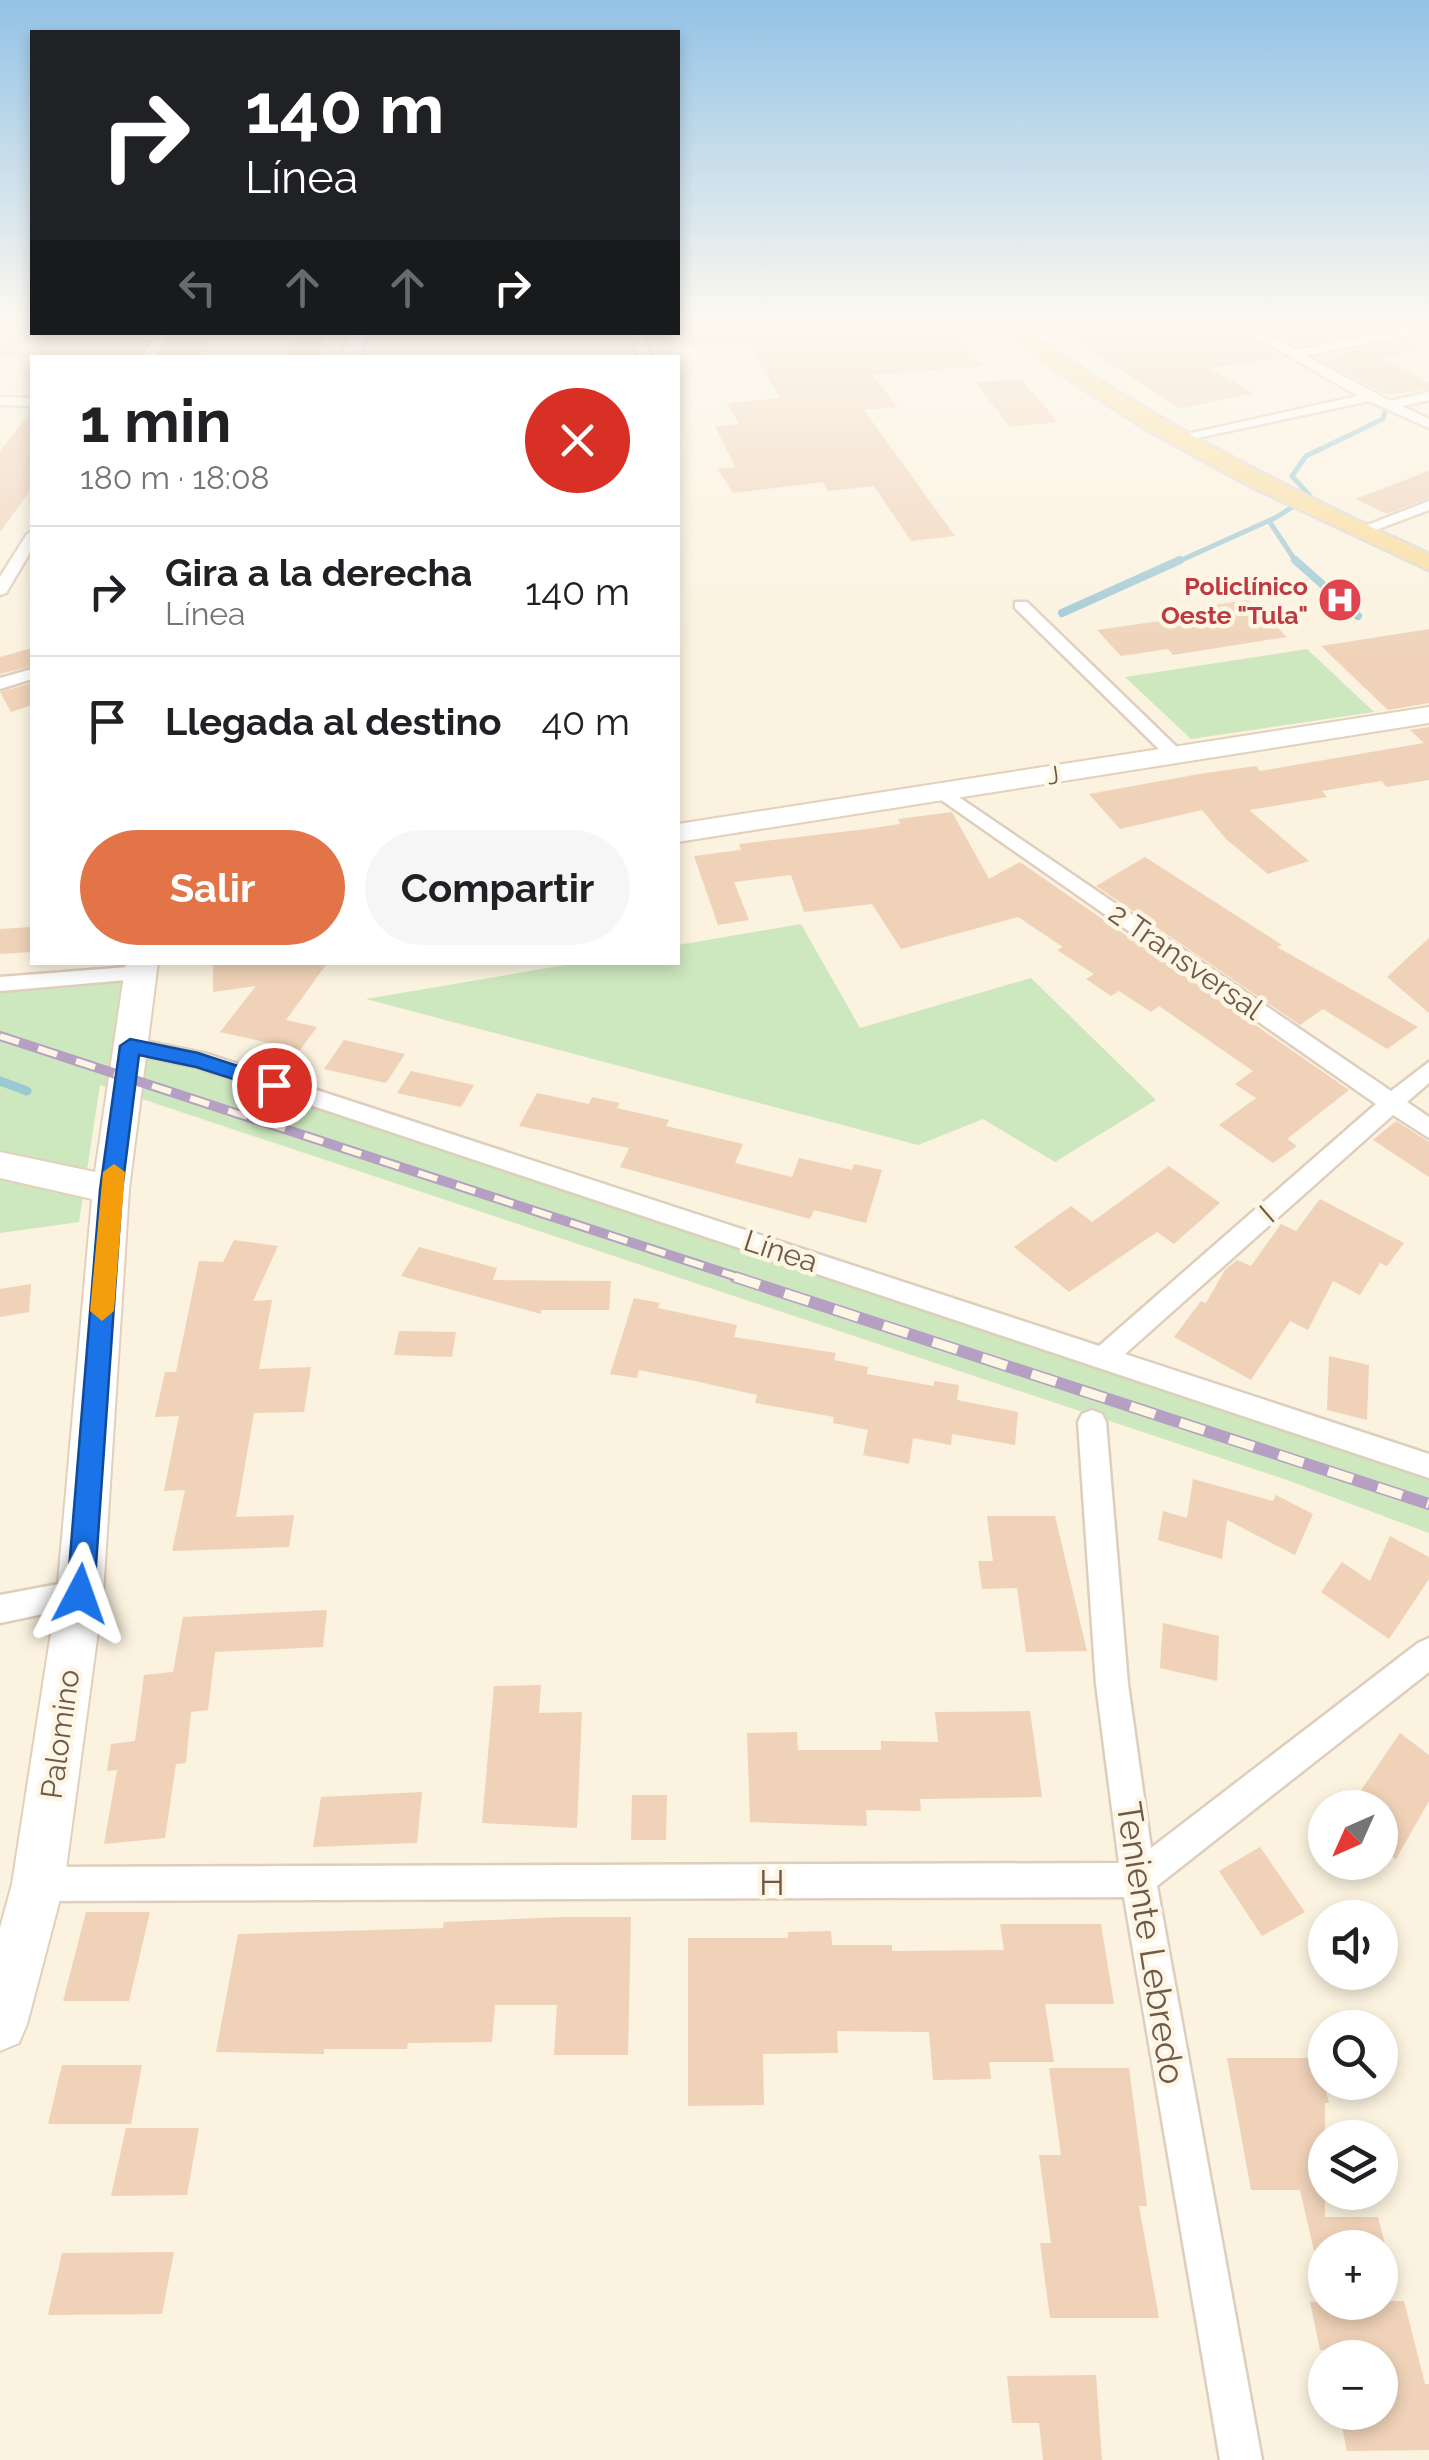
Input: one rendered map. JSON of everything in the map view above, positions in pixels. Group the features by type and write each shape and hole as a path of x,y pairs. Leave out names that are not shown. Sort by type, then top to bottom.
{"main road":[{"path":"1165,432 1429,563"},
{"name":"J","path":"680,833 1429,714"},
{"name":"Palomino","path":"0,2024 38,1884 80,1594 111,1190 141,968"},
{"path":"0,1165 111,1190"}],"street":[{"path":"1179,440 1216,432"},
{"path":"1360,531 1429,506"},
{"path":"0,590 7,567 30,539"},
{"path":"1021,604 1174,755"},
{"path":"0,684 30,675"},
{"name":"2 Transversal","path":"944,793 1429,1128"},
{"path":"0,984 141,968"},
{"name":"Línea","path":"130,1046 198,1060 1429,1466"},
{"name":"I","path":"1104,1357 1429,1070"},
{"name":"Teniente Lebredo","path":"1092,1422 1095,1509 1137,1880 1241,2460"},
{"path":"0,1609 80,1594"},
{"path":"1137,1880 1429,1653"},
{"name":"H","path":"38,1884 1137,1880"}],"green space":[{"path":"1307,649 1374,712 1191,739 1125,677"},
{"path":"801,924 860,1028 1031,978 1156,1100 1055,1162 983,1119 918,1145 366,999 565,965 680,965 680,945"},
{"path":"126,969 131,1046 167,1045 1429,1464 1429,1533 1287,1480 100,1085 79,1222 0,1233 0,980"}],"building":[{"path":"15,432 30,432 30,491 0,532 0,451"},
{"path":"718,432 880,432 955,536 911,541 874,486 828,491 823,482 733,493 718,469 735,467"},
{"path":"1429,471 1429,498 1387,514 1355,499"},
{"path":"1248,600 1287,637 1173,655 1168,649 1121,656 1097,630 1187,617 1180,610"},
{"path":"1429,629 1429,703 1388,710 1321,646"},
{"path":"30,649 30,666 0,674 0,657"},
{"path":"30,684 30,706 11,712 0,692"},
{"path":"1429,727 1429,780 1387,787 1381,781 1322,791 1327,797 1249,810 1309,861 1268,874 1226,839 1202,810 1120,829 1089,794 1199,774 1256,766 1260,771 1424,743 1410,730"},
{"path":"952,812 989,879 1020,862 1349,1090 1287,1139 1297,1146 1273,1163 1219,1125 1256,1098 1235,1084 1253,1071 1159,1006 1151,1012 1119,991 1111,996 1086,979 1094,974 1057,950 1063,947 1018,917 901,949 872,904 804,912 791,875 734,882 749,920 718,925 694,856 741,850 739,844 867,829 900,824 898,819"},
{"path":"1145,857 1282,945 1277,947 1418,1027 1387,1049 1323,1009 1300,1025 1096,886"},
{"path":"30,927 30,952 0,954 0,929"},
{"path":"1429,938 1429,1013 1387,977"},
{"path":"213,965 326,965 286,1020 317,1027 300,1050 220,1032 256,986 213,992"},
{"path":"344,1040 405,1054 386,1083 324,1069"},
{"path":"411,1071 474,1085 461,1107 397,1093"},
{"path":"537,1093 589,1104 592,1097 620,1103 617,1108 669,1120 666,1126 743,1144 735,1163 792,1177 799,1158 852,1170 854,1164 882,1170 866,1223 814,1210 810,1219 620,1167 629,1148 519,1126"},
{"path":"1396,1121 1429,1142 1429,1177 1373,1140"},
{"path":"1169,1166 1220,1203 1174,1244 1157,1232 1069,1292 1014,1247 1071,1206 1092,1222"},
{"path":"1320,1199 1404,1243 1387,1266 1380,1263 1360,1295 1333,1281 1308,1330 1290,1321 1251,1380 1174,1337 1201,1301 1206,1303 1225,1270 1237,1260 1251,1266 1281,1224 1296,1231"},
{"path":"234,1240 278,1246 253,1301 272,1300 259,1369 311,1367 304,1412 254,1413 236,1517 294,1515 289,1547 172,1551 185,1490 164,1491 179,1416 155,1417 165,1372 176,1372 199,1261 223,1262"},
{"path":"419,1247 497,1268 493,1280 611,1281 609,1310 541,1310 541,1314 401,1276"},
{"path":"31,1284 29,1312 0,1317 0,1289"},
{"path":"634,1298 660,1303 658,1308 737,1325 734,1337 836,1353 834,1360 868,1367 867,1374 934,1386 934,1381 959,1385 957,1400 1018,1412 1015,1445 952,1434 951,1445 913,1438 909,1464 863,1455 868,1430 833,1423 834,1417 755,1403 757,1395 639,1370 637,1378 610,1374"},
{"path":"399,1331 456,1332 452,1357 394,1355"},
{"path":"1329,1356 1369,1365 1367,1420 1327,1410"},
{"path":"1193,1479 1273,1501 1276,1495 1313,1514 1295,1555 1227,1520 1222,1559 1158,1540 1163,1511 1187,1518"},
{"path":"987,1516 1055,1516 1087,1651 1026,1652 1017,1588 982,1589 978,1561 993,1561"},
{"path":"1390,1536 1429,1557 1429,1579 1389,1639 1321,1592 1342,1562 1370,1581"},
{"path":"327,1610 323,1647 215,1652 208,1710 191,1712 186,1763 176,1764 165,1838 104,1844 117,1770 107,1771 111,1744 135,1741 144,1675 173,1672 183,1617"},
{"path":"1163,1623 1219,1636 1217,1681 1160,1668"},
{"path":"541,1685 539,1713 582,1712 577,1828 482,1823 494,1686"},
{"path":"1030,1711 1042,1797 920,1799 921,1811 866,1810 867,1826 750,1822 747,1733 797,1732 798,1750 881,1750 881,1741 938,1742 935,1712"},
{"path":"1400,1733 1429,1755 1429,1801 1398,1855 1398,1790 1361,1790"},
{"path":"422,1792 417,1843 313,1847 321,1797"},
{"path":"632,1795 667,1795 666,1840 631,1840"},
{"path":"1260,1847 1305,1912 1262,1936 1219,1871"},
{"path":"86,1912 150,1912 129,2001 63,2001"},
{"path":"631,1917 628,2055 554,2055 557,2005 495,2005 492,2042 408,2043 407,2049 324,2049 324,2054 216,2052 238,1934 443,1928 444,1922"},
{"path":"1000,1924 1101,1924 1114,2004 1045,2004 1054,2062 989,2062 991,2079 933,2080 929,2032 837,2031 838,2053 763,2054 764,2105 688,2106 688,1938 788,1938 788,1932 831,1931 832,1945 892,1945 892,1951 1004,1950"},
{"path":"1227,2058 1308,2058 1308,2100 1329,2103 1325,2103 1325,2120 1308,2120 1308,2210 1325,2210 1325,2217 1378,2217 1381,2230 1309,2230 1300,2190 1251,2190"},
{"path":"62,2065 142,2065 131,2124 48,2124"},
{"path":"1049,2068 1129,2068 1147,2206 1139,2206 1159,2318 1050,2318 1040,2243 1051,2243 1039,2155 1061,2155"},
{"path":"126,2128 199,2128 187,2195 111,2196"},
{"path":"174,2252 162,2314 48,2315 62,2253"},
{"path":"1398,2301 1404,2301 1425,2384 1429,2384 1429,2450 1347,2451 1343,2430 1398,2430 1398,2340 1318,2340 1314,2320 1398,2320"},
{"path":"1096,2375 1102,2460 1043,2460 1039,2423 1012,2423 1007,2376"}],"waterway":[{"path":"1175,563 1275,518 1310,496 1292,476 1306,456 1356,432"},
{"path":"1269,521 1295,560"},
{"path":"1062,613 1180,560"},
{"path":"1295,560 1358,616"},
{"path":"0,1081 27,1091"}],"railway":[{"path":"0,1036 743,1279"},
{"path":"735,1277 1429,1504"}],"slow traffic":[{"path":"102,1311 114,1172"}],"place":[{"name":"Policlínico Oeste \"Tula\"","path":"1340,600"}],"route":[{"path":"80,1594 111,1190 130,1046 198,1060 274,1085"}]}
